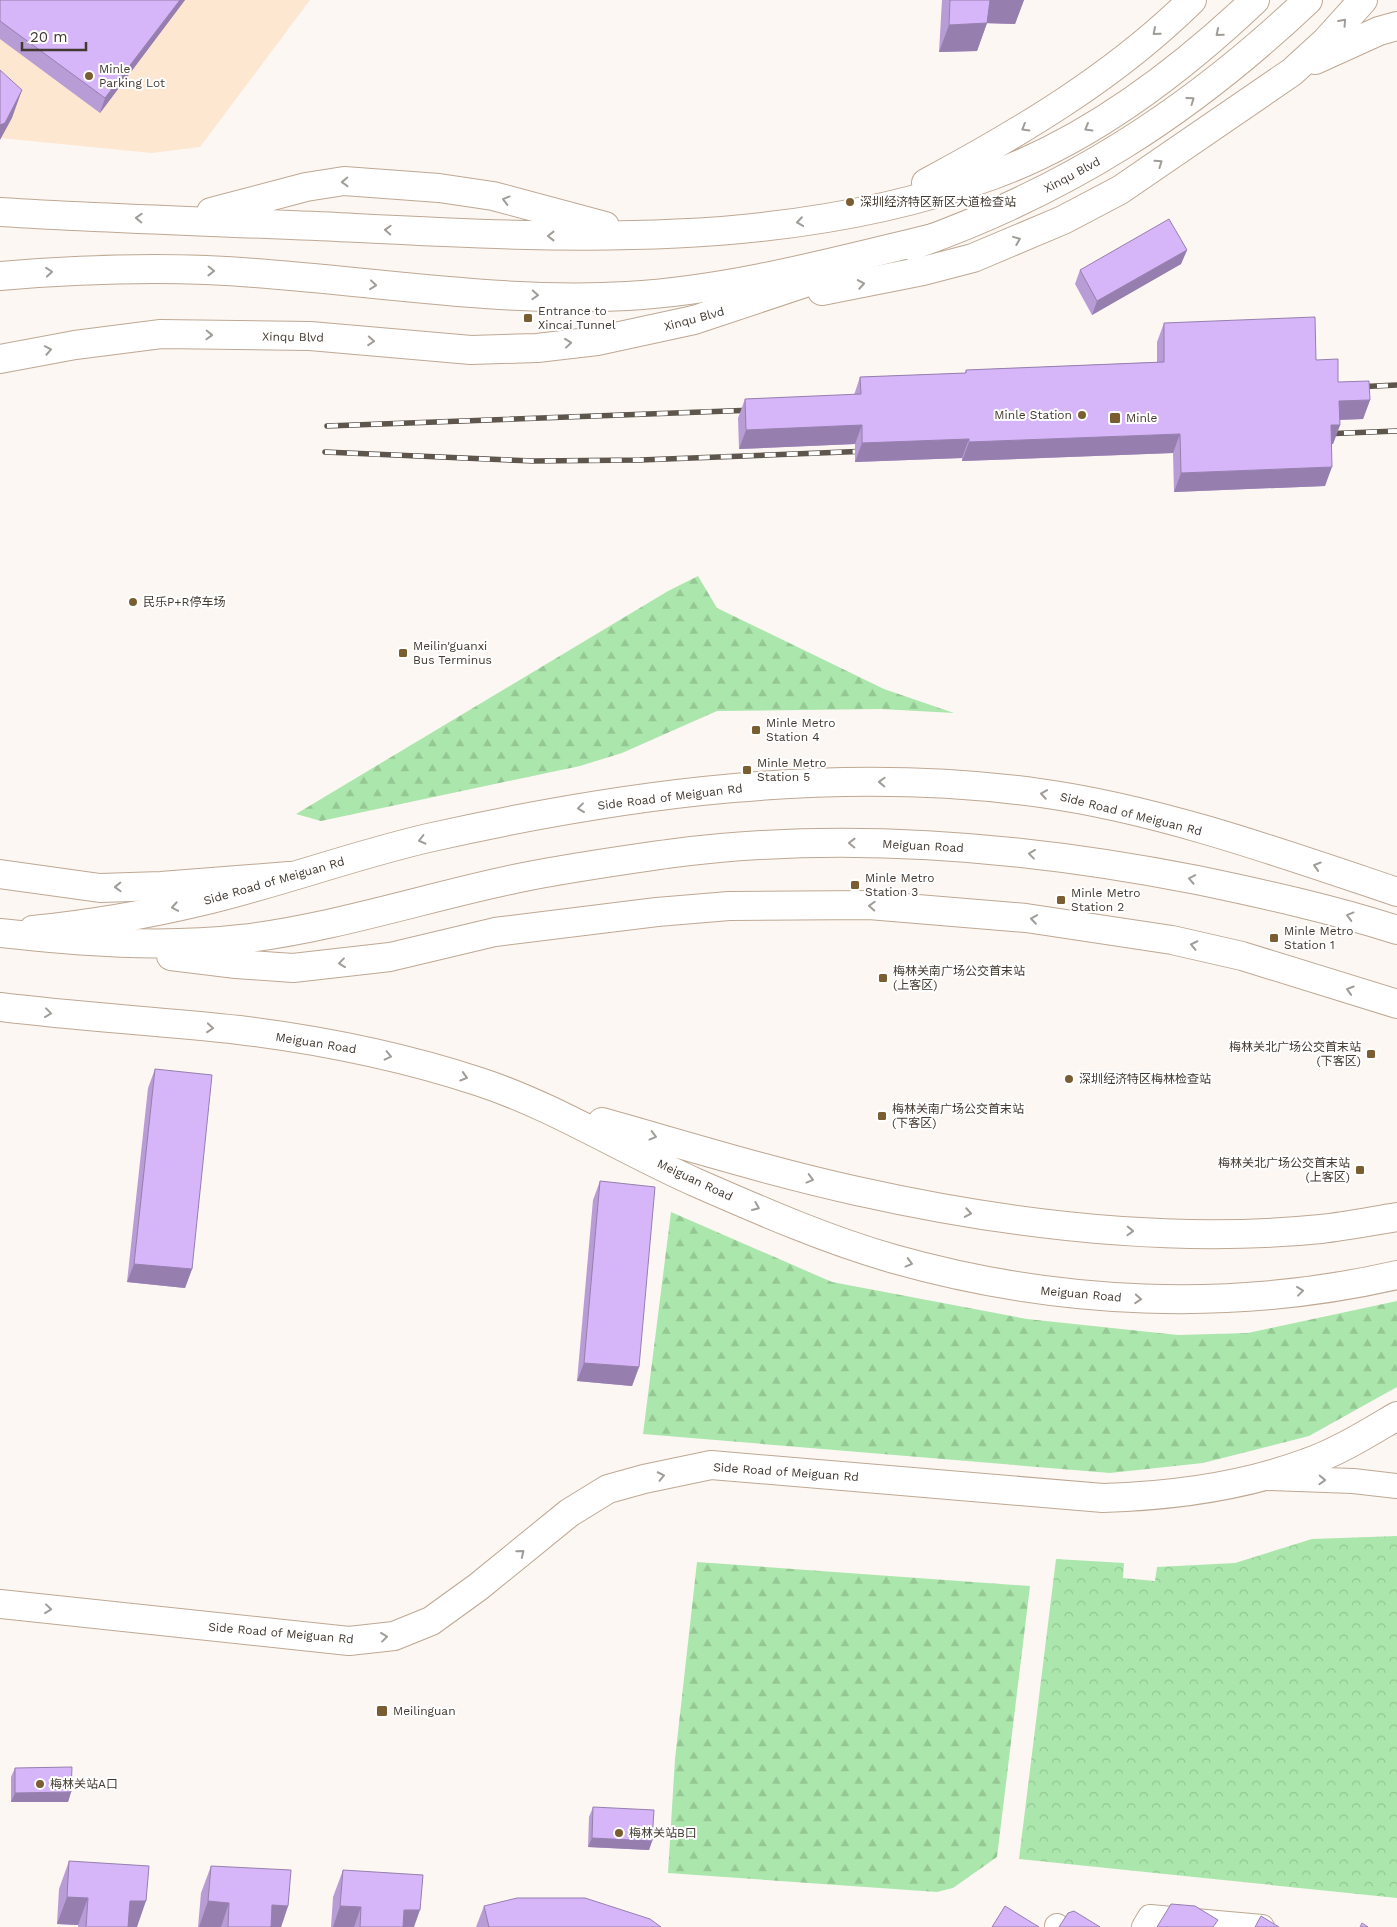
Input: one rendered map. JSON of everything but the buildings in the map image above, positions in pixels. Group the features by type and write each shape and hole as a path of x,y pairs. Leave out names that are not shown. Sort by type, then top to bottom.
{"main road":[{"path":"848,215 919,187 1041,118 1113,69 1192,0"},
{"path":"0,212 536,235 638,234 786,224 848,215 993,175 1051,149 1112,114 1177,68 1255,0"},
{"name":"Xinqu Blvd","path":"0,359 75,345 161,334 310,336 471,350 537,348 639,333 744,305 994,215 1123,147 1192,99 1266,39 1308,0"},
{"path":"1292,72 1326,41 1363,0"},
{"path":"744,305 923,271 973,258 1020,239 1063,220 1120,190 1292,72 1351,42 1397,26"},
{"path":"166,219 222,210 306,187 344,181 439,188 493,196 638,234"},
{"path":"0,276 68,270 253,272 452,291 560,296 628,296 762,277 817,266 933,238"},
{"name":"Side Road of Meiguan Rd","path":"1,934 82,925 200,902 427,839 569,809 720,790 872,781 1016,790 1094,802 1211,833 1397,892"},
{"name":"Meiguan Road","path":"1,934 65,940 182,944 243,939 302,928 521,878 667,854 740,846 810,842 901,844 1007,851 1122,865 1305,904 1397,930"},
{"path":"0,874 100,888 162,886 289,876"},
{"path":"65,940 226,963 293,968 390,957 494,932 657,912 729,906 869,906 1026,918 1172,940 1242,956 1397,1004"},
{"name":"Meiguan Road","path":"0,1007 238,1030 369,1051 417,1062 485,1083 538,1104 694,1181 831,1238 890,1258 951,1274 1020,1288 1146,1300 1258,1296 1316,1289 1397,1275"},
{"path":"538,1104 856,1191 991,1216 1124,1231 1245,1233 1322,1229 1397,1217"},
{"name":"Side Road of Meiguan Rd","path":"0,1604 350,1641 394,1636 431,1621 478,1587 569,1513 608,1489 644,1479 711,1465 1103,1498 1160,1496 1256,1478 1306,1463 1352,1442 1397,1416"}],"street":[{"path":"1256,1478 1352,1481 1397,1486"},
{"path":"1144,1927 1150,1917 1262,1927"}],"shaded area":[{"name":"Minle Parking Lot","path":"0,0 310,0 200,147 152,153 0,138"}],"green space":[{"path":"698,576 717,608 884,689 954,713 881,709 717,711 622,753 580,766 321,821 296,814 668,591"},
{"path":"671,1212 832,1282 1027,1319 1178,1335 1248,1333 1397,1301 1397,1387 1309,1436 1203,1463 1110,1473 643,1434"},
{"path":"1397,1536 1397,1898 1019,1859 1056,1559 1124,1563 1123,1578 1155,1581 1157,1567 1235,1563 1312,1539"},
{"path":"697,1562 1030,1586 997,1857 953,1888 937,1892 668,1873 675,1759"}],"railway":[{"path":"1355,387 1397,385"},
{"path":"327,426 755,410"},
{"path":"1322,434 1397,431"},
{"path":"325,452 533,461 640,460 870,451"}],"place":[{"name":"Minle Parking Lot","path":"89,76"},
{"name":"深圳经济特区新区大道检查站","path":"850,202"},
{"name":"Entrance to Xincai Tunnel","path":"528,318"},
{"name":"Minle Station","path":"1082,415"},
{"name":"Minle","path":"1115,418"},
{"name":"民乐P+R停车场","path":"133,602"},
{"name":"Meilin'guanxi Bus Terminus","path":"403,653"},
{"name":"Minle Metro Station 4","path":"756,730"},
{"name":"Minle Metro Station 5","path":"747,770"},
{"name":"Minle Metro Station 3","path":"855,885"},
{"name":"Minle Metro Station 2","path":"1061,900"},
{"name":"Minle Metro Station 1","path":"1274,938"},
{"name":"梅林关南广场公交首末站 (上客区)","path":"883,978"},
{"name":"梅林关北广场公交首末站 (下客区)","path":"1371,1054"},
{"name":"深圳经济特区梅林检查站","path":"1069,1079"},
{"name":"梅林关南广场公交首末站 (下客区)","path":"882,1116"},
{"name":"梅林关北广场公交首末站 (上客区)","path":"1360,1170"},
{"name":"Meilinguan","path":"382,1711"},
{"name":"梅林关站A口","path":"40,1784"},
{"name":"梅林关站B口","path":"619,1833"}]}
